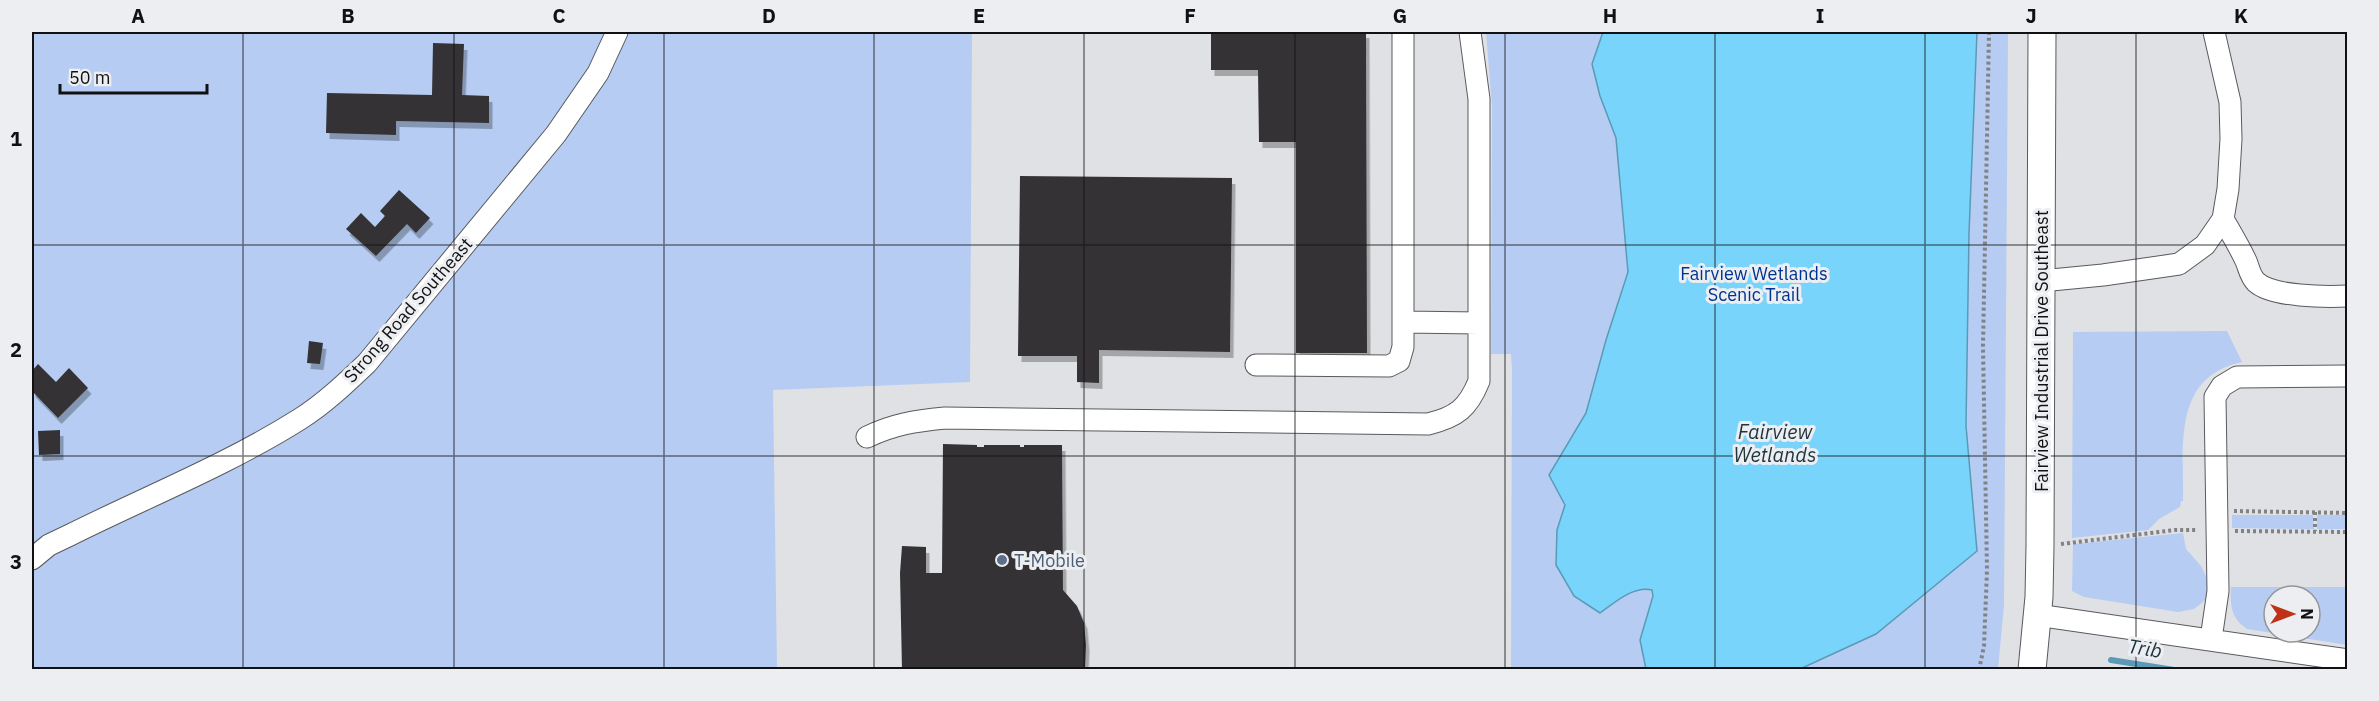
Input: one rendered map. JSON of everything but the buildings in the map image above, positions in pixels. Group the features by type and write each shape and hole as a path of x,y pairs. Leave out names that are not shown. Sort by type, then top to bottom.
{"main road":[{"name":"Fairview Industrial Drive Southeast","path":"2032,669 2040,546 2042,32"}],"street":[{"name":"Strong Road Southeast","path":"32,559 49,545 276,433 301,418 347,381 374,355 556,134 598,73 617,32"},
{"path":"1256,365 1389,366 1399,361 1403,347 1403,32"},
{"path":"867,437 889,426 945,418 1428,424 1445,420 1459,412 1472,399 1479,381 1479,99 1470,32"},
{"path":"2041,281 2180,264 2205,245 2223,219 2228,189 2230,102 2214,32"},
{"path":"2223,219 2247,263 2251,276 2257,283 2296,295 2348,296"},
{"path":"1403,322 1479,323"},
{"path":"2211,639 2218,591 2215,397 2222,386 2237,377 2348,375"},
{"path":"2037,615 2348,660"}],"path":[{"path":"1979,669 1984,646 1987,570 1983,346 1989,32"},
{"path":"2232,511 2348,513"},
{"path":"2315,512 2315,531"},
{"path":"2040,546 2175,530 2348,532"}],"green space":[{"path":"32,32 972,32 970,382 773,390 777,669 32,669"},
{"name":"Fairview Wetlands","path":"1486,32 2008,32 2004,605 1998,669 1511,669 1512,369 1511,354 1491,354 1492,107"},
{"path":"2227,331 2242,362 2219,370 2203,382 2193,398 2184,437 2183,501 2180,507 2159,519 2148,530 2072,538 2073,332"},
{"path":"2232,515 2313,515 2314,529 2232,528"},
{"path":"2317,515 2347,515 2347,529 2317,529"},
{"path":"2183,533 2186,549 2201,566 2208,580 2207,595 2204,601 2194,609 2178,612 2084,597 2072,591 2073,544"},
{"path":"2231,587 2262,587 2262,631 2247,629 2242,625 2231,606"},
{"path":"2322,587 2347,587 2347,645 2322,641"}],"water":[{"name":"Fairview Wetlands","path":"1603,32 1977,32 1969,233 1966,426 1977,551 1876,634 1800,669 1646,669 1640,640 1653,596 1652,590 1631,592 1600,613 1574,596 1556,565 1557,530 1565,505 1549,475 1586,413 1628,272 1616,138 1600,96 1592,64"}],"waterway":[{"name":"Trib","path":"2111,660 2174,670"}],"place":[{"name":"T-Mobile","path":"1002,560"}],"park label":[{"name":"Fairview Wetlands Scenic Trail","path":"1754,283"}]}
